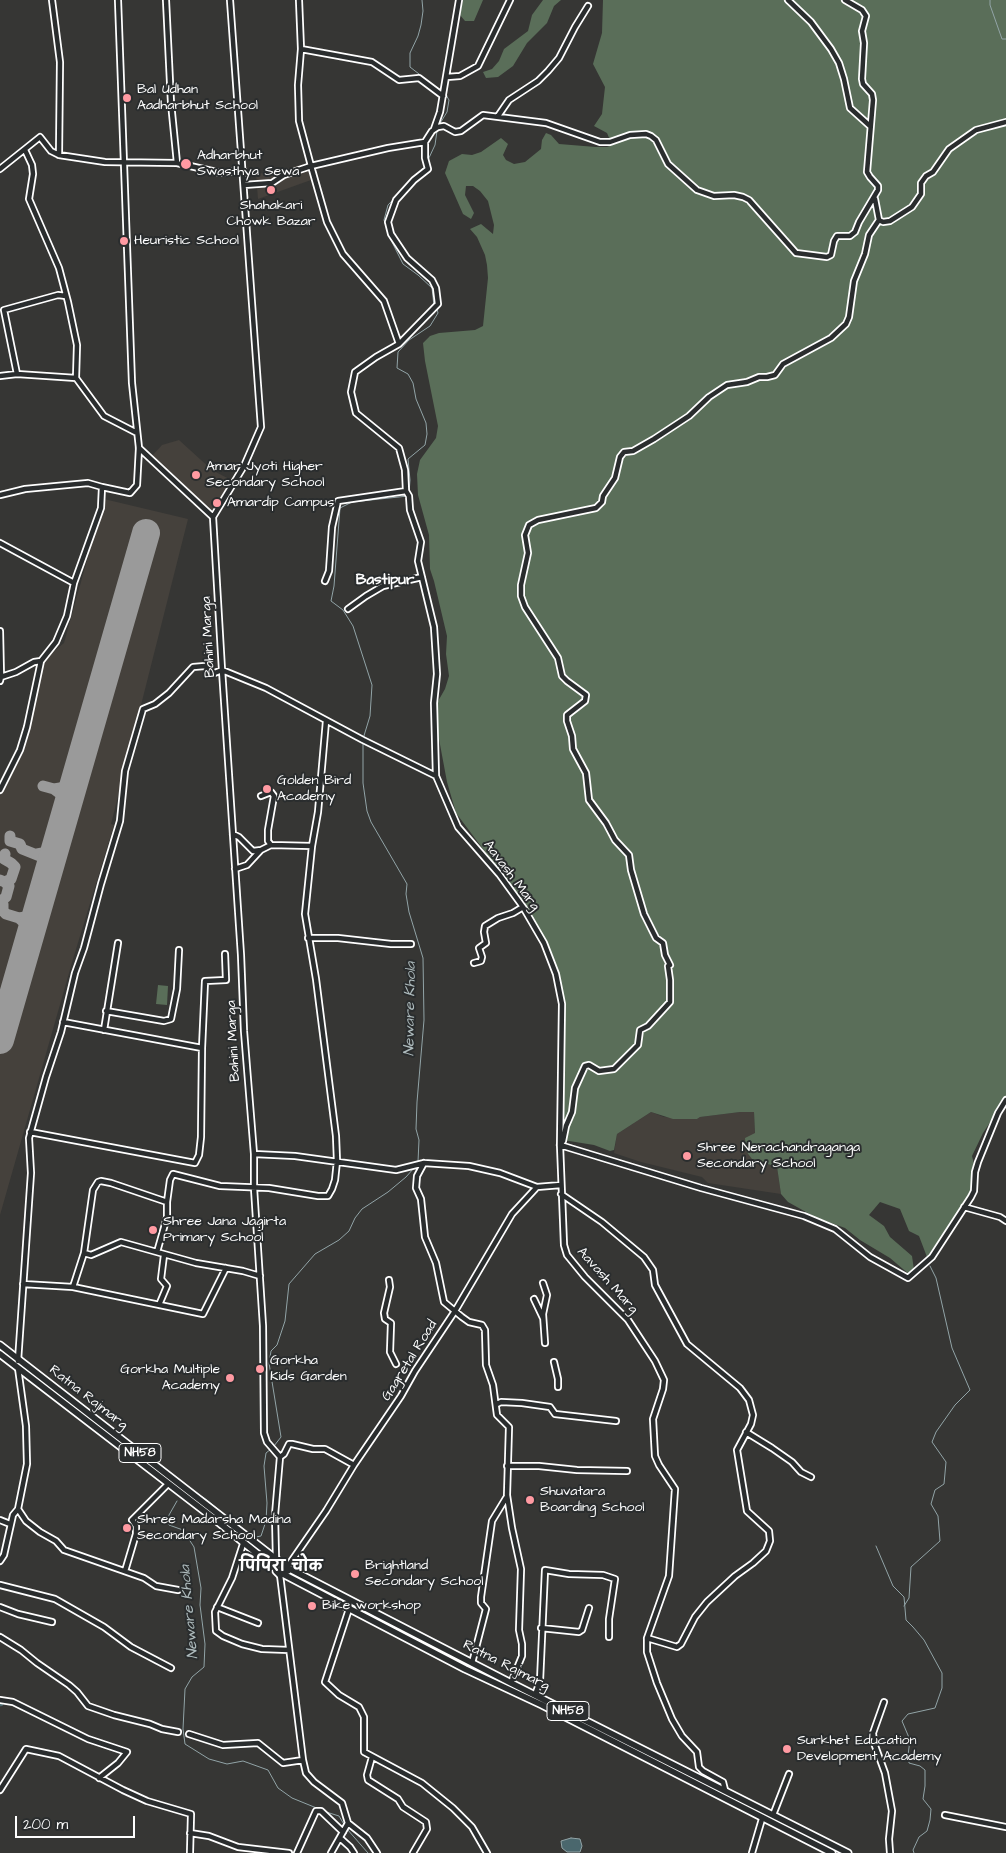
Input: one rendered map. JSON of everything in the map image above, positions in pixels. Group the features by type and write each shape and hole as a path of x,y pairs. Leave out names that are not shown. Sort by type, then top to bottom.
{"main road":[{"name":"Ratna Rajmarg","path":"0,1345 288,1567 511,1683 848,1853"},
{"name":"Ratna Rajmarg","path":"0,1354 212,1517 282,1575 832,1853"},
{"path":"275,1568 278,1560"},
{"path":"282,1575 288,1567"}],"street":[{"path":"52,0 60,62 59,155"},
{"path":"0,495 25,489 88,483 130,493 137,485 139,448 132,383 118,0"},
{"path":"166,0 171,103 177,163"},
{"path":"139,448 153,459 213,517 244,466 261,427 230,0"},
{"path":"299,0 301,49 298,85 300,121 327,222 344,254 384,301 399,344"},
{"path":"0,1561 4,1555 13,1515 18,1509 27,1464 26,1426 18,1359 31,1173 28,1148 30,1132 120,821 125,772 143,709 156,704 193,667 205,666 212,674 222,670 266,688 326,721 436,776 434,703 437,674 434,627 418,561 421,542 410,510 409,496 406,491 405,470 398,448 356,413 351,392 356,372 376,357 399,344 438,304 436,288 432,280 407,258 392,234 388,222 396,200 414,180 428,169 425,158 425,142 434,129 440,112 459,0"},
{"path":"447,76 460,76 478,66 510,0"},
{"path":"788,0 811,22 831,49 839,63 850,108 870,126"},
{"path":"434,129 442,126 459,132 481,116 498,116 546,123 600,142 610,142 638,134 648,134 656,140 668,164 696,190 714,196 737,195 746,198 794,251 800,254 826,257 829,256 835,238 839,235 850,236 854,234 859,222 878,192 878,187 867,172 872,96 863,84 862,78 864,43 862,31 866,16 862,10 845,0"},
{"path":"498,116 509,100 538,81 559,58 574,27 588,6"},
{"path":"301,49 372,62 399,80 419,78 442,96"},
{"path":"879,220 883,222 890,221 912,207 921,194 921,183 926,176 933,172 949,150 976,130 1006,122"},
{"path":"0,169 40,137 51,151 59,155 105,162 177,163 221,173 242,170"},
{"path":"244,184 272,183 286,174 311,166 388,148 425,142"},
{"path":"25,150 32,165 33,174 29,199 53,253 66,296 77,345 76,378 104,416 137,433"},
{"path":"875,198 879,220 869,235 865,254 854,281 850,317 842,329 822,343 783,364 775,375 727,385 654,439 633,451 624,452 620,456 615,478 603,496 602,502 596,508 538,520 533,522 526,530 528,553 521,585 524,607 558,658 562,676 567,682 586,695 585,701 567,716 573,749 586,773 589,800 606,823 615,840 629,855 631,860 629,864 644,914 656,938 663,944 665,955 670,965 668,966 670,1002 648,1026 640,1030 638,1045 614,1069 599,1071 589,1065 585,1066 575,1088 572,1112 566,1126 564,1141 560,1145 701,1188 804,1216 835,1229 870,1257 908,1278 932,1257 974,1191 975,1172 986,1140 1006,1100"},
{"path":"17,374 4,310 58,295 66,296"},
{"path":"0,376 17,374 76,378"},
{"path":"0,790 20,750 27,727 41,661 56,642 67,616 74,583 101,508 102,487"},
{"path":"325,580 329,571 332,527 338,501 406,491"},
{"name":"Bahini Marga","path":"213,517 244,1031 254,1154 254,1188 263,1326 264,1432 270,1447 280,1457"},
{"path":"0,543 74,583"},
{"path":"348,609 357,601 383,586 422,577"},
{"path":"0,631 1,679 34,662 41,661"},
{"path":"157,1252 167,1217 170,1180 173,1174 220,1186 269,1188 302,1194 328,1196 335,1180 337,1161 336,1136 316,980 305,914 312,846 318,812 326,721"},
{"name":"Aavash Marg","path":"436,776 458,827 499,874 523,907 551,958 556,974 562,1004 560,1145 562,1237 567,1254 585,1277 628,1320 655,1361 664,1380 653,1419 656,1460 675,1489 669,1576 647,1638 649,1663 672,1719 682,1736 697,1752 699,1767 723,1782 725,1790"},
{"path":"261,796 272,792 274,796 268,830 270,845"},
{"path":"232,834 238,837 250,849 261,850"},
{"path":"235,869 250,863 261,850 270,845 312,846"},
{"path":"474,963 481,961 482,957 479,948 486,943 484,932 486,926 498,918 523,907"},
{"path":"308,938 338,938 391,944 411,944"},
{"path":"104,1030 118,944"},
{"path":"106,1011 164,1020 171,1019 177,989 179,950"},
{"path":"30,1132 195,1163 199,1155 201,1137 205,981 226,980 225,954"},
{"path":"63,1022 202,1048"},
{"path":"254,1154 295,1156 396,1170 424,1163 480,1167 537,1188 561,1185"},
{"path":"424,1163 415,1183 421,1199 425,1237 436,1263 444,1302 470,1322 482,1325 485,1330 486,1365 497,1404 497,1415 508,1427 508,1495 512,1528 521,1569 519,1630 522,1644 522,1656 511,1683"},
{"path":"73,1287 84,1253 93,1190 98,1182 111,1183 167,1202"},
{"name":"Gagretal Road","path":"288,1567 380,1428 454,1311 508,1220 537,1188"},
{"path":"561,1194 602,1222 644,1257 653,1270 655,1285 687,1344 740,1388 749,1400 754,1415 737,1450 746,1511 769,1531 770,1541 766,1551 707,1602 695,1617 681,1644 677,1647 647,1638"},
{"path":"964,1207 1000,1217 1006,1221"},
{"path":"84,1253 91,1255 121,1242 164,1255 260,1276"},
{"path":"159,1305 166,1286 161,1279 164,1255"},
{"path":"24,1284 73,1287 204,1314 226,1268"},
{"path":"389,1280 390,1288 384,1313 385,1319 391,1323 390,1352 396,1364"},
{"path":"543,1283 547,1295 543,1319 545,1342"},
{"path":"534,1299 543,1319"},
{"path":"554,1362 558,1387"},
{"path":"497,1404 501,1402 522,1403 550,1407 555,1414 616,1421"},
{"path":"746,1432 792,1462 800,1472 811,1477"},
{"path":"278,1560 275,1515 280,1457 284,1454 289,1444 313,1449 324,1449 354,1465"},
{"path":"507,1466 627,1471"},
{"path":"125,1571 136,1534 136,1526 132,1520 168,1484"},
{"path":"472,1663 486,1609 481,1602 481,1597 492,1522 508,1495"},
{"path":"18,1509 26,1521 56,1541 64,1550 144,1578 156,1586 178,1590"},
{"path":"0,1520 10,1524"},
{"path":"243,1544 232,1578 215,1612 216,1631 242,1644 262,1649 289,1650"},
{"path":"535,1694 540,1680 545,1570 569,1574 603,1575 615,1579 609,1619 609,1637"},
{"path":"282,1575 289,1650 306,1772 314,1782 342,1803 348,1823 367,1838 377,1853"},
{"path":"0,1585 55,1599 132,1647 172,1668"},
{"path":"0,1607 18,1614 52,1622"},
{"path":"217,1607 258,1623"},
{"path":"541,1628 579,1632 582,1630 588,1608"},
{"path":"349,1609 325,1682 339,1695 359,1707 364,1717 364,1752 422,1784 453,1808 472,1826 487,1853"},
{"path":"0,1637 69,1685 88,1706 162,1729 178,1732"},
{"path":"0,1700 13,1702 88,1739 127,1752 118,1763 99,1778"},
{"path":"884,1702 873,1733 874,1743 886,1773 892,1811 889,1838 890,1853"},
{"path":"189,1734 223,1745 258,1743 283,1763 303,1760"},
{"path":"0,1790 26,1749 59,1756 147,1801 191,1814 190,1853"},
{"path":"372,1757 367,1775 368,1780 398,1799 403,1807 426,1822 427,1829 413,1853"},
{"path":"773,1815 789,1774"},
{"path":"297,1853 316,1811 321,1811 344,1832"},
{"path":"945,1815 1006,1827"},
{"path":"752,1853 762,1819"},
{"path":"330,1853 348,1823"},
{"path":"190,1833 209,1836 238,1847 288,1853"},
{"path":"340,1838 354,1853"}],"shaded area":[{"name":"Shahakari Chowk Bazar","path":"303,164 307,168 311,180 258,199 256,174 279,171"},
{"name":"Amar Jyoti Higher Secondary School","path":"179,440 212,470 231,480 225,496 212,514 151,457 162,445"},
{"path":"104,499 188,519 111,824 114,825 73,959 0,1215 0,796 25,743 42,661 64,643"},
{"name":"Shree Nerachandraganga Secondary School","path":"651,1112 664,1117 697,1119 740,1112 754,1112 755,1134 752,1159 777,1167 781,1194 708,1183 702,1177 641,1162 614,1153 617,1134"}],"green space":[{"path":"463,0 483,0 474,21 465,21 460,15"},
{"path":"543,0 561,0 554,6 547,23 527,43 513,66 498,77 486,78 483,72 492,69 499,61 504,49 528,31 532,15"},
{"path":"603,0 1006,0 1006,1096 983,1133 972,1156 974,1181 971,1190 958,1213 927,1257 919,1236 909,1231 900,1209 880,1202 869,1215 884,1226 890,1237 912,1256 914,1270 910,1275 890,1258 860,1240 845,1228 815,1217 788,1202 781,1194 777,1167 752,1159 746,1151 745,1138 755,1133 754,1112 740,1112 697,1119 673,1119 651,1112 617,1134 614,1150 610,1151 594,1145 563,1140 563,1003 556,966 552,954 541,943 525,905 456,813 447,782 436,723 437,703 445,689 449,676 446,654 447,636 430,569 429,535 418,495 417,474 420,460 436,438 438,426 423,343 430,336 439,333 475,330 483,326 488,278 487,265 477,237 470,229 481,224 493,234 494,225 488,201 473,186 466,186 465,195 474,213 471,219 463,214 445,173 449,161 462,154 472,155 481,152 501,138 508,144 503,155 506,160 514,164 525,162 541,149 542,140 546,133 551,135 559,144 596,147 612,145 607,133 594,126 602,114 605,87 593,64 602,33"},
{"path":"158,985 168,986 167,1005 156,1004"}],"water":[{"path":"571,1838 580,1839 582,1846 580,1852 567,1852 562,1848 561,1841"}],"waterway":[{"name":"Neware Khola","path":"422,0 421,25 410,53 410,67 441,91"},
{"path":"990,0 1002,39 1006,39"},
{"name":"Neware Khola","path":"439,125 447,112 449,100 446,95"},
{"name":"Neware Khola","path":"428,160 435,145 437,131"},
{"name":"Neware Khola","path":"416,176 425,166"},
{"name":"Neware Khola","path":"408,184 388,205 384,220 390,238 403,264 432,288 434,306"},
{"name":"Neware Khola","path":"409,493 408,459 425,445 427,434 426,423 416,399 413,383 408,374 397,368 398,352 409,340 430,326 438,313 437,309"},
{"name":"Neware Khola","path":"363,739 370,716 372,685 353,626 343,610 331,601 334,586 340,508 352,502 408,496"},
{"name":"Neware Khola","path":"363,743 363,783 367,811 371,822 407,884 406,894 409,912 423,958 424,1020 416,1129 419,1140 418,1162"},
{"name":"Neware Khola","path":"274,1446 281,1437 269,1363 271,1351 277,1345 285,1321 289,1284 315,1254 339,1240 349,1231 362,1209 388,1192 414,1168"},
{"path":"904,1606 909,1598 911,1567 940,1541 938,1516 931,1504 935,1490 944,1484 946,1462 932,1442 936,1432 955,1405 970,1390 952,1348 936,1278 930,1266"},
{"name":"Neware Khola","path":"247,1533 256,1537 261,1536 266,1521 267,1503 264,1466 266,1453 271,1449"},
{"name":"Neware Khola","path":"190,1489 207,1500 238,1526"},
{"name":"Neware Khola","path":"177,1501 169,1515 169,1525 183,1530 194,1547 201,1588 200,1605 205,1644 204,1667 192,1677 185,1689 183,1729 185,1744 209,1759 227,1764 243,1761 268,1770 278,1788 292,1798 319,1809"},
{"path":"876,1546 893,1586 904,1597 906,1620 924,1640 942,1673 942,1688 935,1708 908,1714 902,1721 910,1740 909,1763 920,1766 925,1770 923,1799 931,1809 927,1831 919,1837 913,1850 914,1853"},
{"name":"Neware Khola","path":"323,1811 339,1816 345,1826"},
{"name":"Neware Khola","path":"347,1829 368,1853"}],"taxiway":[{"path":"54,789 66,787 75,780"},
{"path":"43,786 54,789 62,795 66,810"},
{"path":"10,836 10,841 20,844 22,849 42,857 48,867 48,874"},
{"path":"37,854 48,852 57,842"},
{"path":"5,854 4,859 15,867 11,879 5,882"},
{"path":"0,880 9,886 6,897 1,901"},
{"path":"0,901 6,914 19,918 27,925 30,937"},
{"path":"19,918 31,916 38,908"}],"runway":[{"path":"0,1040 146,533"}],"place":[{"name":"Bal Udhan Aadharbhut School","path":"127,98"},
{"name":"Adharbhut Swasthya Sewa","path":"186,164"},
{"name":"Shahakari Chowk Bazar","path":"271,190"},
{"name":"Heuristic School","path":"124,241"},
{"name":"Amar Jyoti Higher Secondary School","path":"196,475"},
{"name":"Amardip Campus","path":"217,503"},
{"name":"Golden Bird Academy","path":"267,789"},
{"name":"Shree Nerachandraganga Secondary School","path":"687,1156"},
{"name":"Shree Jana Jagirta Primary School","path":"153,1230"},
{"name":"Gorkha Kids Garden","path":"260,1369"},
{"name":"Gorkha Multiple Academy","path":"230,1378"},
{"name":"Shuvatara Boarding School","path":"530,1500"},
{"name":"Shree Madarsha Madina Secondary School","path":"127,1528"},
{"name":"Brightland Secondary School","path":"355,1574"},
{"name":"Bike workshop","path":"312,1606"},
{"name":"Surkhet Education Development Academy","path":"787,1749"}],"district":[{"name":"Bastipur","path":"385,581"},
{"name":"पिपिरा चोक","path":"281,1568"}]}
